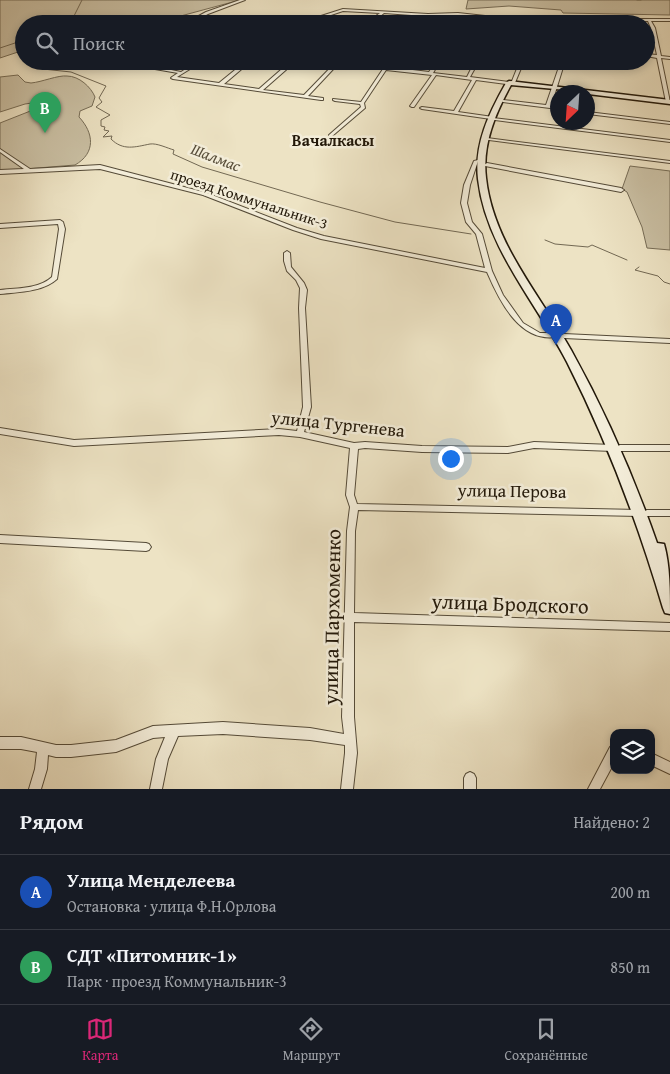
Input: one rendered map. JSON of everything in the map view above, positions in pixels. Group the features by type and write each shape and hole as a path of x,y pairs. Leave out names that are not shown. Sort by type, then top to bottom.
{"street":[{"path":"203,15 243,0"},
{"path":"328,15 343,10 466,15"},
{"path":"380,15 384,12"},
{"path":"655,20 670,20"},
{"path":"595,93 669,102 655,38"},
{"path":"655,56 670,58"},
{"path":"166,70 182,73"},
{"path":"187,70 173,78 182,81 320,99"},
{"path":"220,85 238,70"},
{"path":"260,90 283,70"},
{"path":"306,96 330,70"},
{"path":"330,136 362,109 362,103 385,70"},
{"path":"401,70 550,88"},
{"path":"412,106 434,70"},
{"path":"468,78 472,70"},
{"path":"518,70 485,138 483,162 492,204 513,254 561,336 616,448 670,582"},
{"path":"555,85 560,70"},
{"path":"455,113 475,79"},
{"path":"511,83 504,101 493,118 483,162 467,185 464,203 469,222 479,234 489,270 500,295 521,324 539,335 670,341"},
{"path":"335,100 362,103"},
{"path":"504,101 548,107 550,101"},
{"path":"422,108 670,141"},
{"path":"595,113 670,123"},
{"path":"489,139 670,162"},
{"path":"0,150 28,170"},
{"path":"483,162 621,190"},
{"name":"проезд Коммунальник-3","path":"0,172 88,166 108,169 205,194 323,238 489,270"},
{"path":"0,226 60,222 62,229 56,278 54,281 44,285 0,292"},
{"path":"287,252 286,265 288,271 303,288 304,293 302,308 307,407 300,434"},
{"name":"улица Тургенева","path":"0,431 74,443 254,433 300,434 354,446 498,450 534,445 670,448"},
{"name":"улица Пархоменко","path":"347,789 351,753 349,740 348,617 350,531 354,507 350,495 354,446"},
{"name":"улица Перова","path":"354,507 670,513"},
{"path":"643,513 670,608"},
{"path":"0,539 146,547"},
{"name":"улица Бродского","path":"348,617 670,627"},
{"path":"0,743 21,743 42,748 71,751 116,746 153,732 223,728 310,734 349,740"},
{"path":"156,789 164,748 174,732"},
{"path":"35,789 42,765 42,748"},
{"path":"594,789 610,759"},
{"path":"655,761 670,768"}],"shaded area":[{"path":"0,0 240,0 184,15 15,15 15,53 0,58"},
{"path":"468,0 670,0 670,15 563,13 561,10 509,6 466,9"},
{"path":"18,75 25,82 31,83 71,76 88,86 93,93 95,97 92,106 80,111 79,117 90,136 89,149 87,155 75,165 0,171 0,123 43,106 46,101 25,104 0,112 0,77"},
{"path":"630,166 670,171 670,250 647,248 642,227 627,192 622,189"}],"waterway":[{"name":"Шалмас","path":"74,15 82,0"},
{"path":"0,48 15,43"},
{"name":"Шалмас","path":"52,70 71,72 106,86 99,98 102,102 96,107 110,115 101,120 101,126 105,127 104,130 109,131 103,137 112,136 111,139 125,147 150,144 159,145 174,150 173,154 202,167 320,202 395,222 471,234"},
{"name":"Шалмас","path":"545,240 555,244 588,247 592,245 627,260"},
{"name":"Шалмас","path":"639,267 635,270 658,276 664,282 670,284"}],"place":[{"name":"СДТ «Питомник-1»","path":"45,133"},
{"name":"Улица Менделеева","path":"556,345"}],"district":[{"name":"Вачалкасы","path":"333,140"}]}
